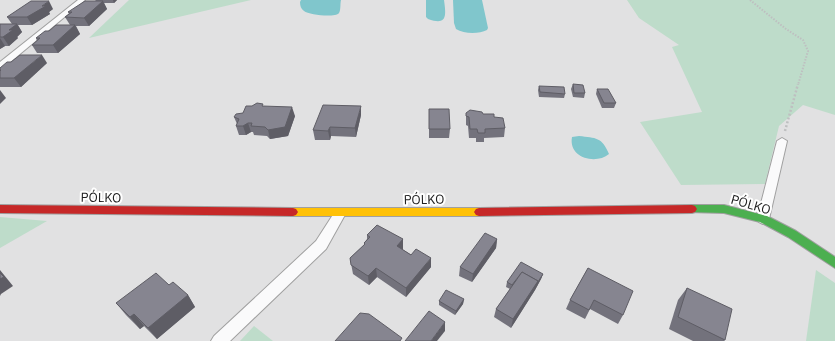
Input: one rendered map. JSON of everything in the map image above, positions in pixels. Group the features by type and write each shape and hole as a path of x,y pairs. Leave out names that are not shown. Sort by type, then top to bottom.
{"street":[{"name":"PÓLKO","path":"0,209 340,213 706,208 735,211 763,219 792,234 835,263"}],"lane":[{"path":"0,66 82,0"},
{"path":"763,219 782,141"},
{"path":"219,341 321,245 340,213"}],"path":[{"path":"750,0 786,29 803,40 808,51 782,141"}],"green space":[{"path":"129,0 251,0 89,38"},
{"path":"627,0 835,0 835,115 803,105 779,126 765,184 681,185 640,122 702,112 672,47 679,45 639,18"},
{"path":"0,217 47,221 0,248"},
{"path":"816,270 835,283 835,341 806,341"},
{"path":"254,326 273,341 240,341"}],"water":[{"path":"301,0 341,0 340,12 337,15 316,15 303,10 300,2"},
{"path":"426,0 444,0 445,14 442,20 435,21 426,17"},
{"path":"453,0 482,0 488,28 487,30 472,33 459,31 456,29 454,23"},
{"path":"579,136 598,139 604,144 609,154 597,159 584,158 579,155 574,150 572,137"}],"building":[{"path":"31,1 49,1 42,6 46,6 27,17 7,17"},
{"path":"85,1 103,1 84,18 65,17 72,12 68,12"},
{"path":"0,24 17,24 9,30 13,30 3,37 0,37"},
{"path":"56,25 75,25 53,45 32,45 40,38 36,38 45,31 49,31"},
{"path":"20,55 42,55 14,78 0,78 0,68 7,62 11,62"},
{"path":"573,84 583,85 585,93 574,93"},
{"path":"539,86 564,87 565,94 540,92"},
{"path":"597,89 608,89 616,103 604,103"},
{"path":"257,103 263,104 262,106 292,107 285,127 268,130 265,127 251,126 252,123 248,123 243,126 236,126 239,119 234,117 236,114 243,113 246,106 252,106"},
{"path":"323,105 361,106 355,128 330,127 328,131 313,130"},
{"path":"429,109 449,109 450,129 429,129"},
{"path":"470,110 482,112 483,114 494,114 494,117 503,118 505,128 485,129 485,133 478,133 477,129 470,129 469,117 466,116 466,113"},
{"path":"377,225 403,239 397,246 411,255 416,249 431,258 406,288 376,268 368,276 351,265 350,258 365,244 364,243 370,237 367,235"},
{"path":"485,233 497,239 473,274 460,267"},
{"path":"521,262 543,274 536,285 538,281 522,272 512,285 507,282"},
{"path":"588,268 633,291 623,315 594,300 589,310 570,300"},
{"path":"522,272 538,281 513,319 496,309"},
{"path":"0,273 4,277 0,279"},
{"path":"156,273 169,285 173,282 188,295 148,328 134,314 130,317 116,303"},
{"path":"687,288 732,309 725,340 678,317"},
{"path":"446,290 464,299 456,311 439,301"},
{"path":"429,311 445,322 431,341 405,341"},
{"path":"360,313 369,314 402,338 400,341 335,341"}],"traffic: fast":[{"path":"692,209 724,209 763,219 792,234 835,263"}],"traffic: slow":[{"path":"293,212 479,212"}],"traffic: jam":[{"path":"0,209 293,212"},
{"path":"479,212 692,209"}]}
